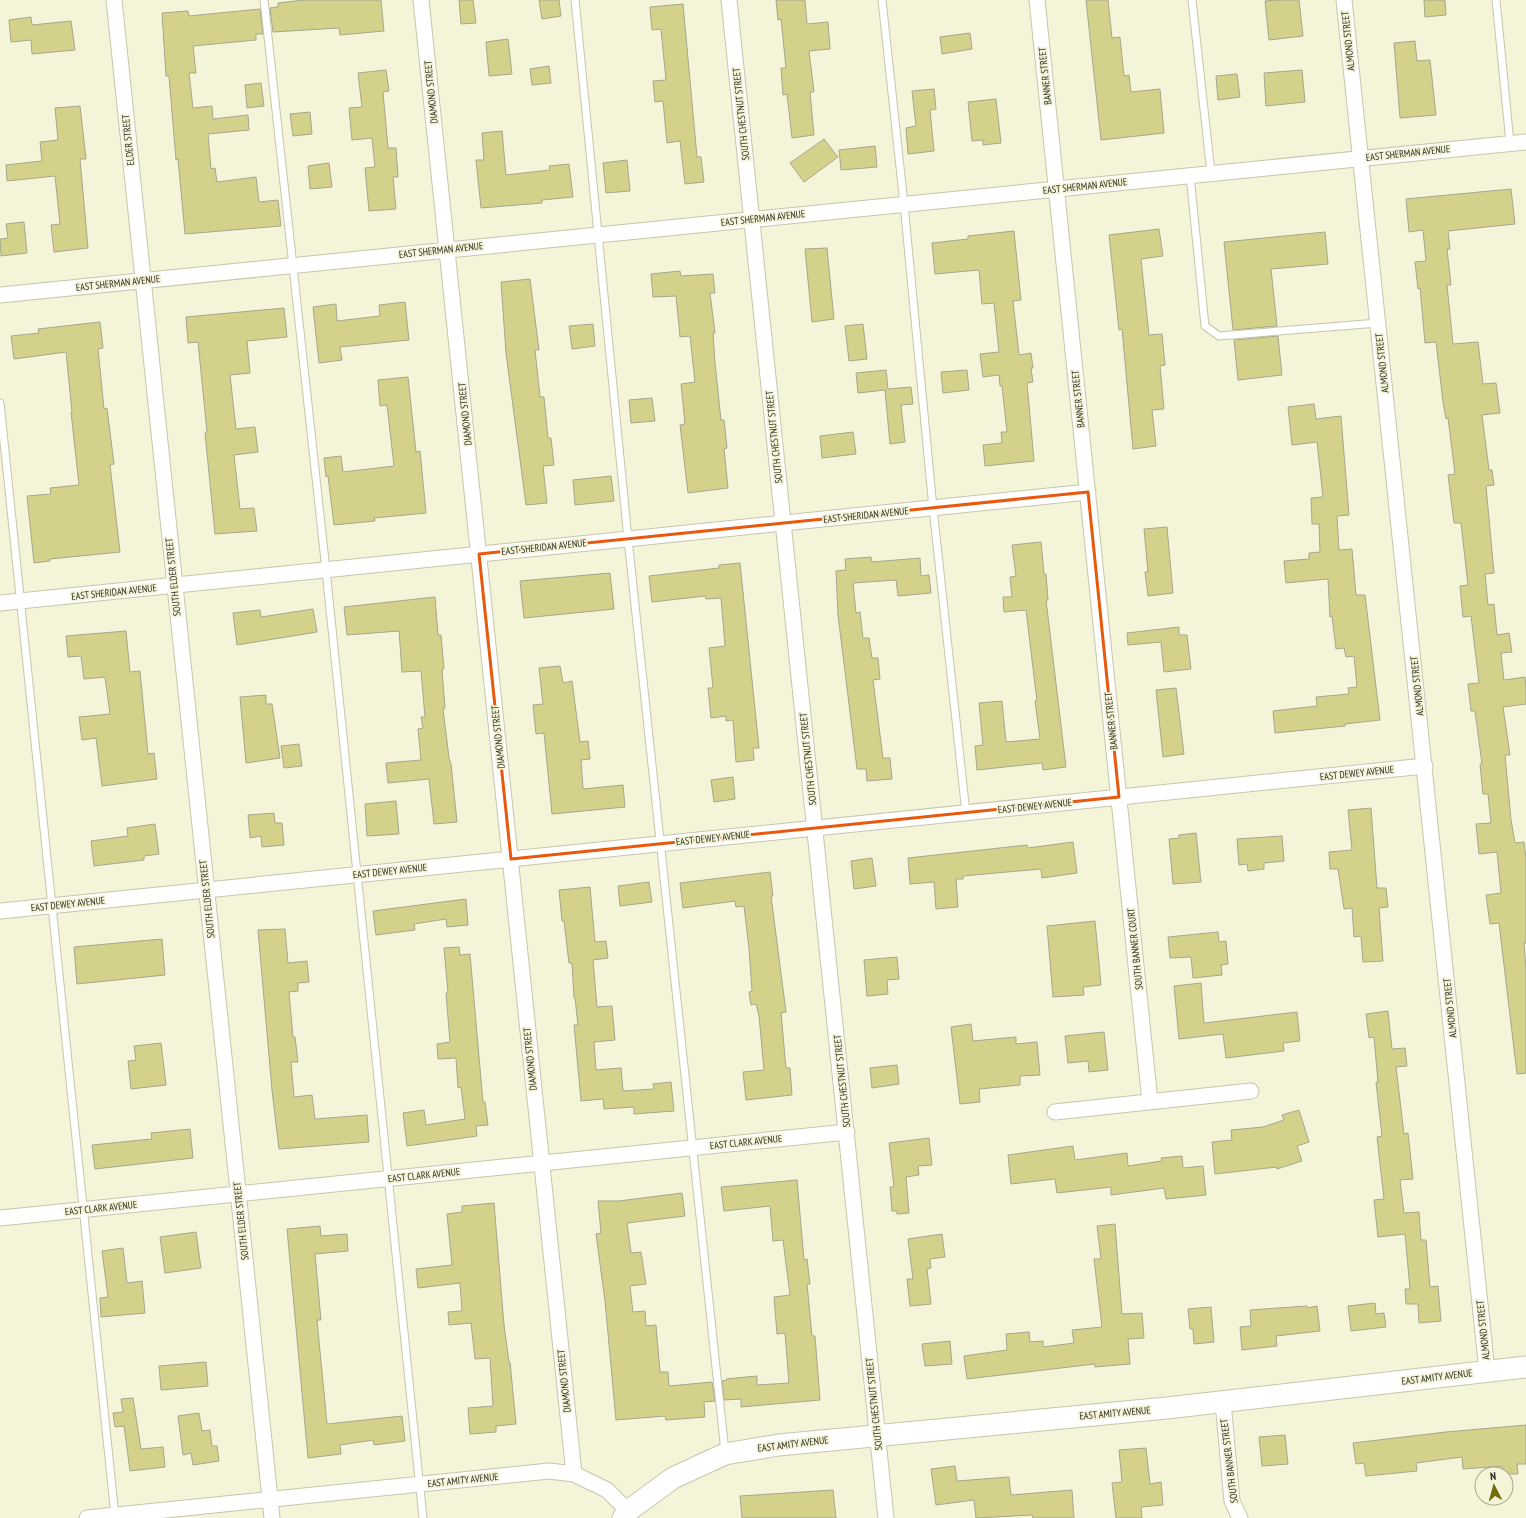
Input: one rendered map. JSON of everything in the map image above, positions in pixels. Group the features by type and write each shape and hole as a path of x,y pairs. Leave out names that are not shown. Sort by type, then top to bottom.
{"main road":[{"name":"EAST AMITY AVENUE","path":"627,1516 673,1478 725,1454 779,1445 877,1434 1223,1402 1526,1367"}],"street":[{"name":"ELDER STREET","path":"114,0 143,280"},
{"name":"DIAMOND STREET","path":"421,0 511,859 540,1163 574,1474"},
{"name":"SOUTH CHESTNUT STREET","path":"729,0 886,1518"},
{"name":"BANNER STREET","path":"1037,0 1119,797"},
{"name":"ALMOND STREET","path":"1344,0 1487,1371"},
{"name":"EAST SHERMAN AVENUE","path":"0,295 1526,142"},
{"name":"SOUTH ELDER STREET","path":"143,280 272,1518"},
{"name":"EAST SHERIDAN AVENUE","path":"0,603 1088,492"},
{"name":"EAST DEWEY AVENUE","path":"0,911 1425,766"},
{"name":"SOUTH BANNER COURT","path":"1119,797 1150,1102"},
{"path":"1055,1112 1251,1091"},
{"name":"EAST CLARK AVENUE","path":"0,1218 847,1132"},
{"name":"SOUTH BANNER STREET","path":"1223,1402 1232,1501 1240,1518"},
{"name":"EAST AMITY AVENUE","path":"87,1518 115,1517 549,1471 574,1474 607,1490 627,1516"}],"lane":[{"path":"264,0 291,265 326,570 387,1178 423,1518"},
{"path":"575,0 628,539 694,1147 725,1454"},
{"path":"882,0 904,204 933,508 966,813"},
{"path":"1192,0 1211,173"},
{"path":"1496,0 1510,143"},
{"path":"1190,175 1205,326 1219,336 1378,323"},
{"path":"0,403 115,1517"}],"highlighted area":[{"path":"1088,492 1119,797 511,859 479,554"}],"building":[{"path":"303,0 381,0 384,31 340,35 339,28 273,32 270,8 278,7 278,3"},
{"path":"459,0 473,0 476,23 461,24"},
{"path":"539,0 559,0 561,16 542,19"},
{"path":"776,0 805,0 807,24 828,22 830,49 809,51 814,92 810,92 814,135 792,138 787,94 783,95 781,68 786,68 781,19 778,20"},
{"path":"1086,0 1108,0 1112,38 1120,37 1124,76 1129,75 1131,92 1160,89 1164,133 1101,140"},
{"path":"1299,0 1303,36 1269,40 1265,1"},
{"path":"1424,0 1445,0 1446,15 1425,17"},
{"path":"683,4 697,157 701,157 704,182 685,184 680,141 667,143 663,101 655,102 653,81 666,80 661,29 652,30 650,7"},
{"path":"260,9 263,34 256,34 256,40 193,46 196,73 189,73 193,108 212,106 213,119 248,115 249,130 208,134 211,169 215,168 217,182 256,177 259,202 278,200 281,226 185,234 178,159 176,160 169,76 166,76 162,13 188,11 189,16"},
{"path":"31,17 32,25 71,21 75,50 32,54 31,40 11,42 9,20"},
{"path":"970,33 972,49 942,54 940,37"},
{"path":"508,39 512,74 489,76 486,42"},
{"path":"1415,41 1417,61 1430,60 1436,115 1400,118 1394,43"},
{"path":"549,66 551,83 532,85 530,69"},
{"path":"386,70 389,91 383,92 388,148 396,148 398,177 393,177 396,209 369,211 365,168 375,167 372,138 352,140 349,108 362,107 358,73"},
{"path":"1302,70 1305,102 1266,106 1264,73"},
{"path":"1237,74 1240,97 1218,100 1216,76"},
{"path":"261,83 264,106 247,108 245,85"},
{"path":"934,89 936,109 930,110 934,151 908,154 906,128 916,126 912,91"},
{"path":"996,99 1001,143 983,145 983,140 972,141 968,102"},
{"path":"80,106 86,159 80,159 88,248 54,252 51,225 60,224 55,176 7,181 6,165 42,161 40,142 58,140 55,108"},
{"path":"310,112 312,134 293,136 290,114"},
{"path":"502,131 506,175 550,170 549,166 569,164 573,197 542,200 542,203 481,208 476,160 484,160 482,133"},
{"path":"824,139 838,157 804,182 790,163"},
{"path":"875,146 877,167 841,170 839,150"},
{"path":"627,160 630,191 606,193 603,163"},
{"path":"329,163 332,187 310,189 308,166"},
{"path":"1511,189 1515,224 1448,231 1450,249 1447,249 1451,285 1447,285 1453,344 1478,342 1483,384 1496,383 1500,413 1482,415 1489,470 1492,470 1494,485 1486,486 1494,573 1485,574 1488,605 1494,604 1497,635 1509,633 1512,652 1501,653 1504,680 1525,677 1526,687 1526,704 1503,707 1510,755 1505,755 1511,820 1515,843 1524,842 1526,858 1526,943 1524,943 1526,969 1526,1073 1517,1074 1499,923 1490,924 1486,895 1501,893 1497,852 1479,854 1476,824 1491,823 1488,794 1483,794 1480,764 1482,764 1475,711 1471,711 1468,684 1479,683 1471,616 1463,617 1460,586 1468,585 1461,523 1454,523 1448,475 1455,474 1448,418 1446,419 1443,402 1436,342 1425,343 1420,288 1418,289 1415,262 1426,261 1423,230 1409,232 1406,199"},
{"path":"24,222 27,253 1,256 0,239 8,238 6,224"},
{"path":"1159,229 1163,256 1141,259 1149,335 1162,334 1165,365 1160,366 1164,409 1152,410 1156,446 1133,449 1122,329 1119,330 1109,235"},
{"path":"1014,231 1021,300 1013,301 1019,355 1031,353 1033,368 1031,368 1033,382 1027,383 1034,461 985,466 983,445 1002,443 1001,432 1007,432 1002,386 1000,386 999,375 983,377 980,354 999,352 994,303 982,304 979,270 935,274 932,243 968,239 968,236"},
{"path":"1325,232 1328,264 1271,269 1277,326 1233,330 1224,242"},
{"path":"827,248 834,319 812,322 805,249"},
{"path":"680,271 681,276 713,274 715,293 710,293 715,333 713,333 715,363 721,420 724,420 727,448 724,449 728,488 688,493 680,425 685,424 681,384 695,382 690,336 680,337 676,296 653,297 651,274"},
{"path":"530,279 539,350 535,350 540,397 544,397 548,438 551,438 554,465 543,466 547,503 526,505 506,353 501,282"},
{"path":"405,302 409,340 340,347 342,360 319,363 313,307 336,304 337,321 380,316 379,305"},
{"path":"284,308 287,337 247,341 250,373 230,375 236,429 255,427 258,452 234,455 240,509 254,508 257,531 215,534 198,342 188,343 186,317"},
{"path":"100,322 103,348 98,349 104,409 107,408 114,464 110,465 120,552 50,559 50,561 34,563 27,496 51,494 50,488 79,485 66,352 14,359 11,336 39,333 38,329"},
{"path":"593,324 595,346 572,349 569,326"},
{"path":"863,324 867,359 849,361 845,326"},
{"path":"1278,336 1282,375 1238,380 1234,340"},
{"path":"886,370 888,389 911,387 913,404 901,405 905,442 890,444 885,390 858,393 856,373"},
{"path":"967,370 969,390 943,393 941,372"},
{"path":"408,377 416,452 420,451 426,513 374,518 375,521 334,525 328,476 326,477 324,458 341,456 343,472 394,466 387,405 380,406 378,380"},
{"path":"652,398 655,421 631,423 629,400"},
{"path":"1314,404 1316,419 1341,416 1349,515 1337,516 1339,550 1352,549 1356,595 1365,595 1380,720 1345,724 1345,726 1275,733 1273,711 1317,706 1316,697 1349,694 1348,688 1357,687 1354,656 1346,657 1344,648 1336,649 1332,616 1330,617 1328,579 1286,583 1284,561 1309,559 1309,553 1320,552 1319,524 1312,524 1311,498 1323,497 1317,442 1292,445 1288,407"},
{"path":"853,432 856,454 822,458 820,436"},
{"path":"611,476 614,501 575,505 573,480"},
{"path":"1167,527 1173,593 1148,596 1145,572 1148,572 1144,529"},
{"path":"1041,542 1044,574 1046,574 1048,600 1046,600 1066,767 1043,770 1042,763 977,770 975,746 983,745 979,703 1002,701 1006,742 1040,739 1026,610 1004,612 1003,597 1012,597 1010,577 1016,576 1012,545"},
{"path":"871,557 872,562 920,558 921,576 929,575 931,593 898,596 896,580 853,583 856,613 860,612 863,638 869,638 872,658 878,658 880,679 873,680 883,758 890,758 892,779 867,781 866,769 857,769 838,615 836,571 846,570 845,559"},
{"path":"740,563 759,748 753,748 754,760 736,762 733,720 726,721 726,716 711,718 708,688 713,688 709,648 725,646 721,598 706,599 705,596 652,602 649,576 719,568 719,565"},
{"path":"610,573 614,609 524,618 520,581"},
{"path":"435,597 438,635 441,635 444,669 442,669 445,708 443,709 457,822 434,824 429,779 388,783 386,763 421,760 418,729 423,728 421,717 425,717 421,671 402,672 399,631 347,635 344,607"},
{"path":"313,609 317,632 237,645 233,613 260,610 261,617"},
{"path":"1179,627 1179,635 1187,635 1191,669 1164,672 1161,642 1128,645 1127,633"},
{"path":"126,631 130,672 140,671 148,754 154,753 157,779 102,786 96,738 82,740 79,717 110,714 105,677 84,679 81,656 68,657 66,636"},
{"path":"560,666 563,683 572,681 580,742 588,741 590,759 581,760 583,789 623,785 625,807 552,814 544,733 536,734 533,705 543,704 539,668"},
{"path":"1176,688 1184,754 1163,757 1156,690"},
{"path":"266,695 266,704 272,704 280,758 246,763 240,697"},
{"path":"299,744 302,766 284,768 281,746"},
{"path":"733,777 735,799 714,802 711,780"},
{"path":"396,801 399,834 367,836 365,804"},
{"path":"1371,808 1377,888 1386,888 1388,907 1379,908 1383,961 1363,962 1361,936 1354,937 1352,908 1344,909 1338,869 1330,869 1329,852 1352,850 1348,810"},
{"path":"274,813 275,823 282,823 284,845 262,847 261,836 250,838 248,815"},
{"path":"155,824 159,854 144,856 144,860 94,866 91,841 128,836 127,828"},
{"path":"1196,833 1201,882 1173,884 1169,839 1179,838 1179,835"},
{"path":"1282,836 1284,861 1264,863 1264,869 1248,871 1247,864 1239,865 1237,839"},
{"path":"1073,842 1077,873 1042,878 1041,869 963,876 963,879 956,879 958,907 936,909 934,882 910,884 908,858 1027,845 1028,848"},
{"path":"872,858 876,886 854,889 851,861"},
{"path":"770,872 773,896 771,896 786,1012 781,1013 786,1068 790,1068 792,1095 746,1100 743,1072 764,1070 759,1016 756,1004 751,1005 749,992 752,991 744,906 736,907 735,901 683,908 680,883"},
{"path":"649,882 652,902 620,906 618,886"},
{"path":"590,887 595,942 606,941 608,958 593,960 597,1007 612,1006 615,1040 594,1042 596,1070 621,1068 623,1091 654,1089 653,1084 671,1082 674,1111 634,1114 634,1107 604,1109 603,1099 581,1101 574,1025 578,1025 574,998 572,963 569,963 564,921 562,921 559,890"},
{"path":"466,899 468,925 447,927 446,919 414,924 415,930 376,935 373,911"},
{"path":"1095,921 1101,985 1083,987 1084,995 1053,997 1047,926"},
{"path":"285,929 288,963 307,961 309,982 298,983 298,991 289,992 293,1037 295,1037 298,1062 291,1062 294,1097 312,1095 315,1119 367,1115 369,1142 279,1149 272,1090 258,930"},
{"path":"1218,932 1219,942 1226,941 1228,964 1221,965 1222,975 1193,978 1191,957 1170,958 1168,937"},
{"path":"162,939 165,975 77,984 74,947"},
{"path":"459,947 460,955 470,954 483,1102 485,1102 488,1125 476,1126 477,1136 407,1146 403,1113 424,1110 426,1125 465,1119 461,1087 458,1088 456,1058 438,1059 437,1044 450,1042 444,948"},
{"path":"897,957 899,979 887,980 888,994 867,996 864,960"},
{"path":"1201,983 1204,1023 1297,1012 1300,1041 1283,1043 1284,1051 1226,1058 1223,1034 1179,1039 1174,986"},
{"path":"1388,1011 1392,1049 1405,1048 1407,1066 1396,1067 1404,1134 1408,1133 1413,1179 1400,1180 1404,1213 1419,1212 1421,1240 1426,1240 1430,1287 1438,1286 1441,1321 1419,1323 1418,1304 1406,1304 1405,1289 1410,1289 1405,1234 1378,1237 1374,1200 1384,1199 1377,1137 1382,1136 1376,1082 1378,1082 1374,1037 1369,1038 1366,1014"},
{"path":"971,1024 973,1041 1016,1037 1016,1044 1037,1042 1040,1075 1020,1076 1020,1085 979,1089 980,1102 960,1104 951,1027"},
{"path":"1104,1032 1108,1070 1089,1072 1088,1061 1068,1063 1065,1036"},
{"path":"161,1043 166,1085 131,1089 128,1061 136,1060 134,1046"},
{"path":"897,1065 899,1084 872,1088 870,1068"},
{"path":"1299,1110 1309,1142 1297,1146 1302,1161 1277,1169 1277,1167 1215,1174 1212,1142 1232,1140 1231,1130 1263,1127 1284,1120 1282,1115"},
{"path":"190,1129 193,1158 95,1169 92,1145 152,1139 151,1133"},
{"path":"929,1138 932,1165 918,1166 919,1175 906,1177 909,1213 897,1214 897,1211 892,1211 890,1187 894,1187 889,1143"},
{"path":"1073,1146 1075,1160 1127,1153 1128,1166 1162,1161 1161,1158 1182,1156 1183,1168 1203,1166 1206,1195 1166,1199 1164,1188 1111,1195 1111,1187 1057,1193 1055,1179 1011,1184 1008,1155"},
{"path":"797,1180 804,1260 807,1259 810,1284 807,1284 812,1336 815,1336 820,1400 741,1407 741,1399 724,1400 722,1381 727,1380 726,1379 757,1376 757,1385 789,1383 785,1333 777,1334 774,1297 790,1295 783,1240 773,1241 770,1206 724,1211 721,1187"},
{"path":"682,1193 685,1216 627,1223 631,1253 641,1252 646,1284 630,1286 633,1312 645,1311 646,1326 656,1325 660,1372 668,1372 669,1386 712,1382 715,1401 704,1402 705,1417 666,1420 665,1416 616,1420 605,1301 596,1234 601,1233 598,1201 619,1201"},
{"path":"494,1203 504,1325 510,1362 516,1424 496,1426 496,1432 470,1434 468,1408 493,1406 490,1358 475,1359 471,1323 449,1325 448,1312 462,1311 460,1283 418,1288 416,1269 452,1265 447,1214 462,1212 462,1206"},
{"path":"1115,1224 1122,1314 1142,1313 1144,1338 1128,1339 1130,1364 1095,1367 1095,1364 967,1379 964,1356 1007,1350 1006,1334 1029,1332 1030,1342 1043,1341 1043,1347 1074,1343 1072,1330 1102,1327 1094,1259 1101,1259 1097,1226"},
{"path":"320,1226 321,1236 347,1234 348,1251 315,1254 321,1320 317,1320 327,1424 402,1416 405,1441 374,1445 373,1440 340,1445 341,1454 308,1458 287,1229"},
{"path":"196,1232 201,1268 165,1273 160,1237"},
{"path":"942,1234 945,1257 930,1259 931,1268 927,1269 931,1304 910,1306 907,1279 913,1279 908,1239"},
{"path":"123,1248 127,1283 142,1281 145,1313 101,1317 100,1298 108,1297 102,1251"},
{"path":"1375,1303 1376,1314 1384,1313 1386,1327 1351,1331 1348,1306"},
{"path":"1307,1306 1307,1308 1317,1306 1320,1331 1276,1336 1277,1346 1242,1350 1240,1327 1251,1326 1250,1310"},
{"path":"1211,1307 1214,1342 1194,1344 1193,1329 1190,1329 1188,1309"},
{"path":"950,1341 952,1364 925,1366 922,1344"},
{"path":"206,1362 208,1386 161,1390 159,1366"},
{"path":"133,1398 141,1449 163,1447 165,1467 130,1471 124,1426 115,1427 113,1413 123,1412 121,1399"},
{"path":"199,1413 202,1431 210,1430 212,1446 217,1446 219,1461 193,1465 191,1453 183,1455 178,1416"},
{"path":"1526,1425 1526,1464 1517,1464 1518,1474 1514,1474 1514,1466 1474,1466 1474,1468 1463,1469 1462,1457 1416,1463 1417,1471 1366,1476 1364,1463 1356,1464 1353,1443 1446,1432"},
{"path":"1285,1435 1288,1464 1262,1466 1259,1437"},
{"path":"1146,1448 1150,1484 1161,1482 1163,1505 1141,1507 1142,1518 1116,1518 1112,1483 1122,1482 1119,1450"},
{"path":"955,1466 957,1481 1009,1477 1011,1495 1072,1490 1074,1518 1033,1518 1032,1515 976,1518 974,1500 936,1505 931,1469"},
{"path":"833,1490 836,1518 742,1518 740,1496"}]}
